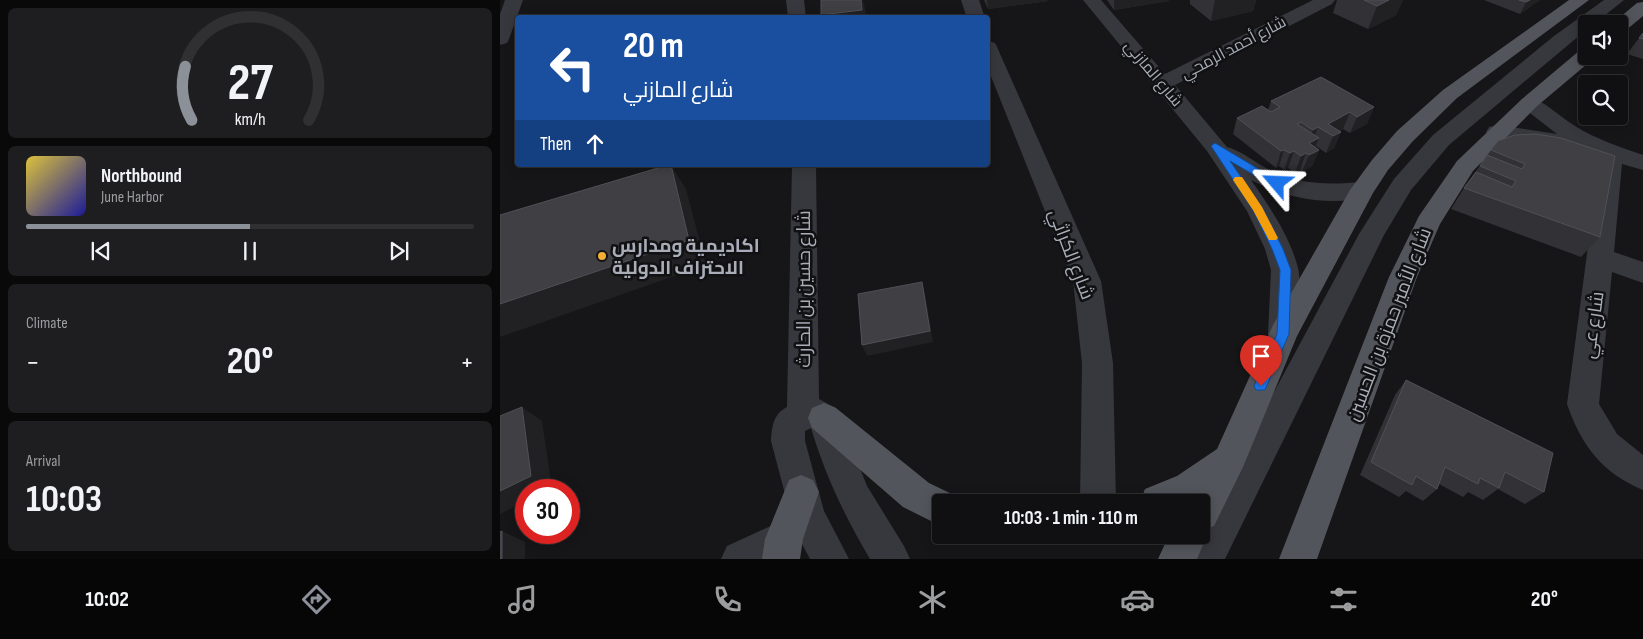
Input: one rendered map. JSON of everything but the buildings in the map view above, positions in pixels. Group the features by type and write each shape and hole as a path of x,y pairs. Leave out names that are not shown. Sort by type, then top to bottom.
{"main road":[{"path":"1210,496 1231,456 1283,334 1362,190 1380,164 1427,114 1450,94 1580,0"},
{"path":"1628,20 1643,7"},
{"name":"شارع الأمير حمزة بن الحسين","path":"1302,555 1415,248 1446,192 1465,166 1497,132 1578,62"},
{"path":"814,416 916,495 932,503"},
{"path":"1176,494 1189,488 1231,456"},
{"path":"782,549 801,492"},
{"path":"1177,559 1185,544"}],"street":[{"path":"500,39 514,0"},
{"path":"795,0 797,15"},
{"path":"970,0 975,15"},
{"name":"شارع المازني","path":"1092,0 1215,146 1258,209 1278,249 1285,270 1283,334"},
{"name":"شارع أحمد الرمحي","path":"1284,0 1304,10"},
{"name":"شارع أحمد الرمحي","path":"1163,83 1326,0"},
{"path":"1210,511 1327,288 1380,194 1415,151 1434,132 1600,0"},
{"path":"1205,559 1372,234 1402,185 1441,140 1561,40 1615,0"},
{"name":"شارع الكراثي","path":"990,52 1087,281 1094,313 1097,347 1098,494"},
{"path":"1529,103 1558,126 1605,150 1643,163"},
{"path":"1497,132 1605,150"},
{"name":"شارع المازني","path":"1215,146 1261,176 1294,189 1312,193 1362,190"},
{"name":"شارع عي","path":"1605,150 1601,258 1583,404 1591,427 1608,448 1633,468 1643,473"},
{"name":"شارع حسين بن الحارث","path":"804,167 814,416 837,458 854,498 891,559"},
{"path":"1601,258 1643,273"},
{"path":"814,416 792,421 787,433 793,467 808,516 830,559"},
{"path":"1184,559 1193,544"},
{"path":"740,559 782,549"}],"slow traffic":[{"path":"1238,180 1258,209 1273,238"}],"place":[{"name":"اكاديمية ومدارس الاحتراف الدولية","path":"602,256"}],"route":[{"path":"1261,386 1283,334 1285,270 1278,249 1258,209 1215,146 1247,168 1277,183"}]}
